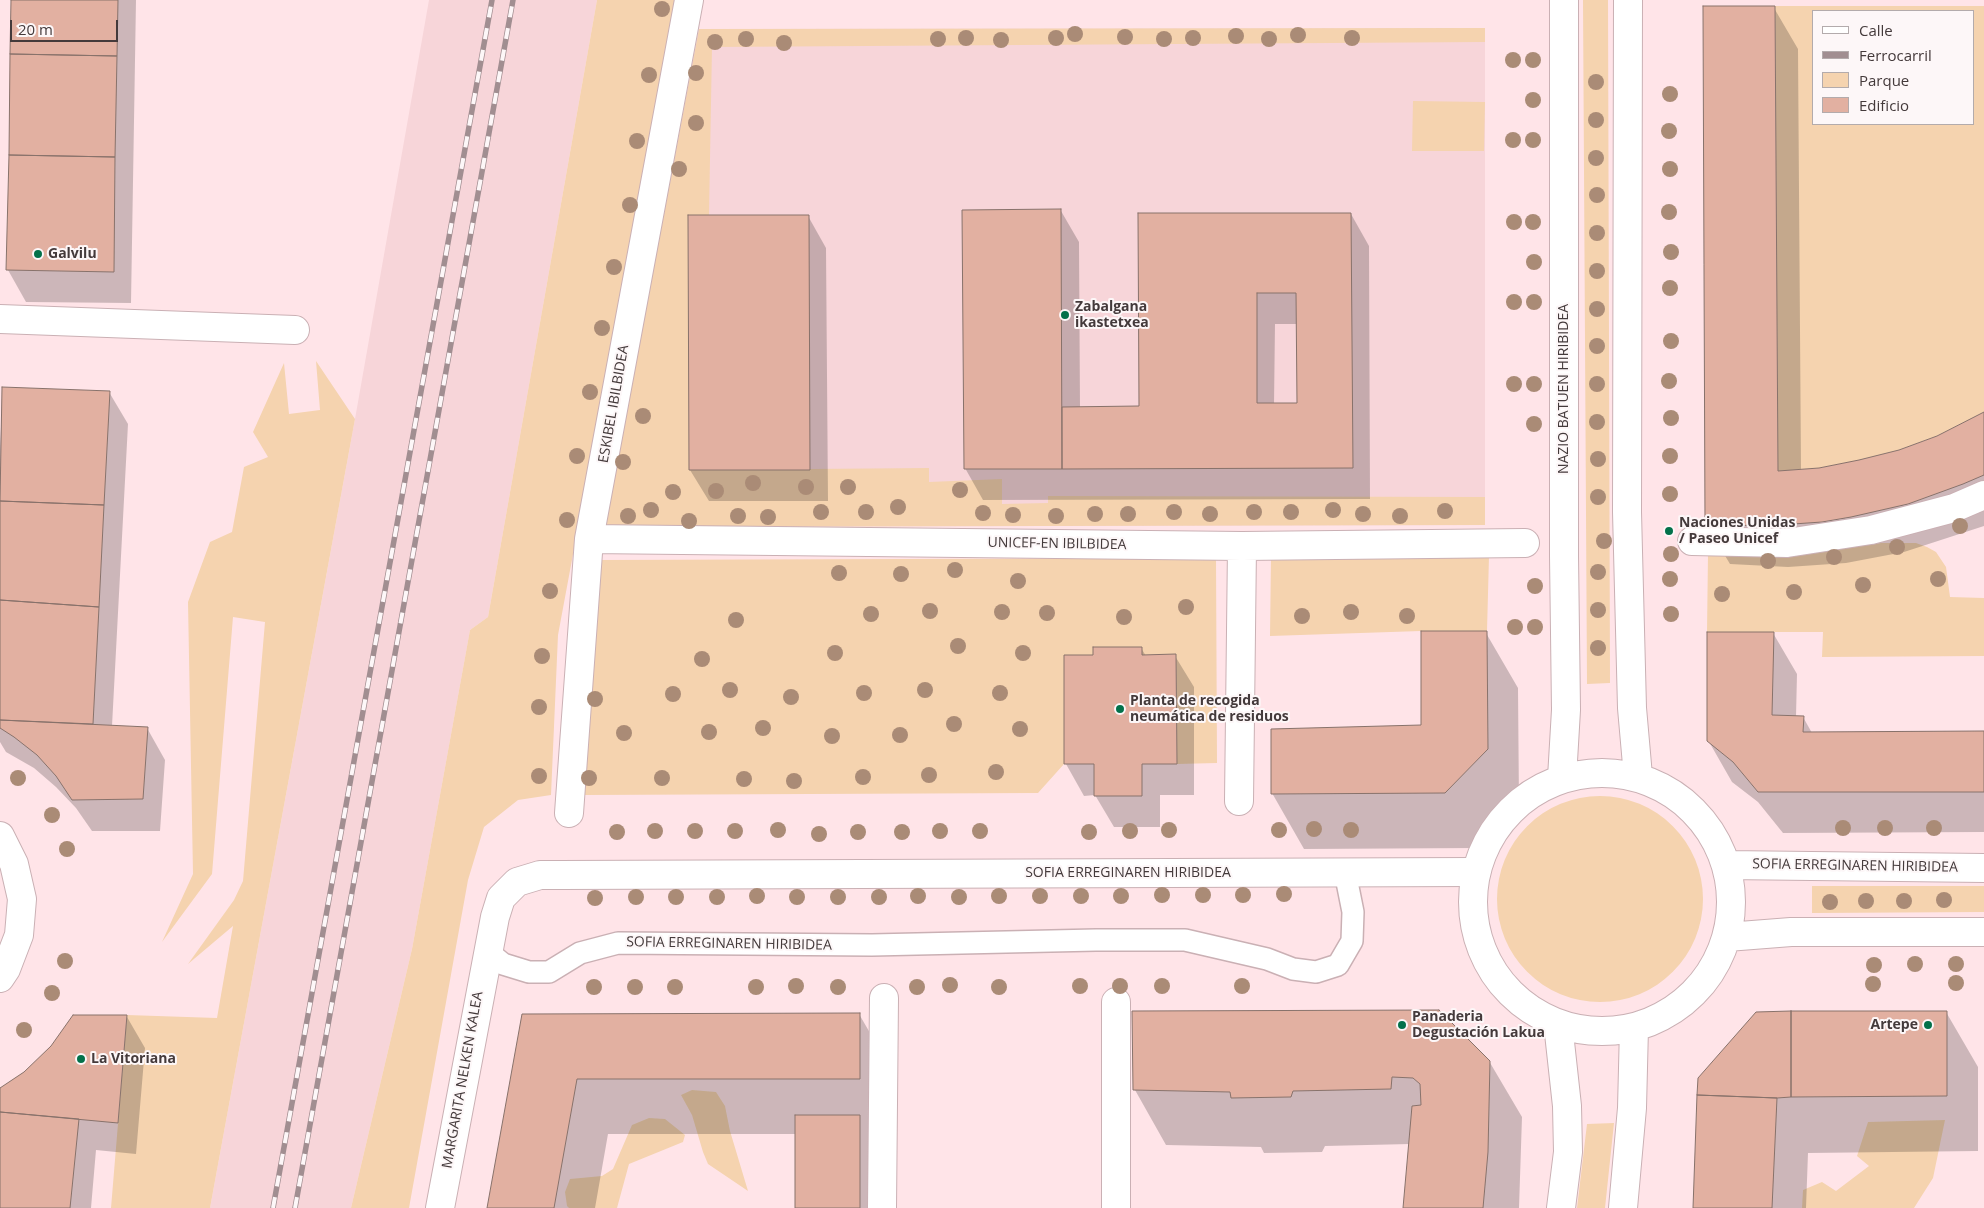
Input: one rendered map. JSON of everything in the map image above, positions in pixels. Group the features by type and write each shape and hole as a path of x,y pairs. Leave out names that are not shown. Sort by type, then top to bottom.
{"street":[{"name":"ESKIBEL IBILBIDEA","path":"569,812 589,539 689,0"},
{"name":"NAZIO BATUEN HIRIBIDEA","path":"1562,778 1566,710 1564,556 1564,0"},
{"path":"1628,0 1628,522 1632,708 1638,776"},
{"path":"0,319 295,330"},
{"path":"1692,541 1787,542 1871,530 1954,508 1984,495"},
{"name":"UNICEF-EN IBILBIDEA","path":"589,539 1242,546 1525,543"},
{"path":"1239,801 1242,546"},
{"path":"1638,776 1668,790 1694,810 1714,835 1726,865 1732,901 1727,938 1708,978 1675,1010 1634,1028 1609,1032 1583,1031 1558,1024 1525,1006 1499,980 1481,947 1473,910 1476,872 1493,831 1523,798 1562,778 1638,776"},
{"path":"0,836 14,864 22,899 19,935 6,969 0,978"},
{"name":"SOFIA ERREGINAREN HIRIBIDEA","path":"1726,865 1984,868"},
{"name":"SOFIA ERREGINAREN HIRIBIDEA","path":"487,951 501,898 517,882 540,875 1476,872"},
{"path":"1727,938 1792,932 1984,932"},
{"name":"MARGARITA NELKEN KALEA","path":"440,1208 487,951"},
{"path":"882,1208 884,998"},
{"path":"1116,1002 1116,1208"},
{"path":"1558,1024 1567,1106 1568,1134 1568,1152 1561,1208"},
{"path":"1623,1208 1632,1108 1634,1028"}],"lane":[{"name":"SOFIA ERREGINAREN HIRIBIDEA","path":"487,951 503,964 529,972 549,972 580,953 618,942 872,945 1185,940 1267,959 1293,969 1316,972 1338,965 1352,941 1353,912 1345,872"}],"shaded area":[{"path":"429,0 597,0 488,617 470,630 412,949 351,1208 210,1208 355,419"},
{"name":"Zabalgana ikastetxea","path":"1485,28 1485,525 605,527 699,29"}],"green space":[{"path":"597,0 676,0 558,635 551,795 518,800 484,827 468,880 409,1208 351,1208 412,949 470,630 488,617"},
{"path":"1583,0 1608,0 1610,683 1587,684"},
{"path":"1775,6 1984,6 1984,412 1937,436 1899,450 1819,468 1778,471"},
{"path":"1485,28 1485,42 712,47 709,215 688,216 689,470 929,468 929,482 1002,479 1002,504 1048,503 1048,496 1485,497 1485,525 605,527 699,29"},
{"path":"1413,101 1485,102 1484,151 1412,151"},
{"path":"316,361 355,419 210,1208 111,1208 127,1015 217,1018 233,926 188,964 234,900 243,881 265,622 233,617 212,874 162,942 193,874 188,602 210,542 232,532 244,467 268,457 253,432 284,363 289,414 320,410"},
{"path":"1881,543 1916,543 1927,547 1936,552 1946,567 1950,597 1984,598 1984,656 1822,657 1823,632 1707,632 1708,554 1797,556"},
{"path":"1489,556 1487,631 1421,631 1270,636 1271,557"},
{"path":"1216,558 1217,763 1177,764 1176,655 1142,655 1142,647 1094,647 1093,655 1064,655 1064,764 1038,793 583,795 599,560"},
{"path":"1590,796 1610,796 1630,800 1649,808 1673,826 1686,842 1695,859 1703,889 1699,929 1695,939 1686,956 1673,972 1649,990 1630,998 1610,1002 1590,1002 1570,998 1551,990 1535,979 1520,964 1509,948 1501,929 1497,909 1497,889 1501,869 1509,850 1520,834 1535,819 1551,808 1570,800"},
{"path":"1812,886 1984,886 1984,912 1812,913"},
{"path":"692,1090 716,1092 725,1106 730,1131 748,1191 708,1164 692,1115 681,1095"},
{"path":"649,1118 665,1119 685,1135 683,1142 629,1164 617,1208 569,1208 565,1192 570,1179 602,1176 613,1169 632,1125"},
{"path":"1945,1120 1933,1178 1914,1208 1802,1208 1803,1190 1822,1182 1836,1191 1869,1166 1857,1156 1868,1122"},
{"path":"1614,1123 1605,1208 1577,1208 1587,1124"}],"building":[{"path":"11,0 118,0 117,56 10,54"},
{"path":"1703,6 1775,6 1778,471 1819,468 1899,450 1937,436 1984,412 1984,475 1908,504 1851,517 1822,522 1764,526 1705,524"},
{"path":"10,54 117,56 115,157 9,155"},
{"path":"9,155 115,157 114,272 6,270"},
{"path":"1061,209 1062,469 964,469 962,210"},
{"path":"1138,213 1351,213 1353,468 1062,469 1062,407 1139,406","holes":["1257,293 1296,293 1297,403 1257,403"]},
{"path":"688,215 809,215 810,470 689,470"},
{"path":"2,387 110,391 104,505 0,501"},
{"path":"0,501 104,505 99,607 0,600"},
{"path":"0,600 99,607 93,724 0,720"},
{"path":"1421,631 1487,631 1488,749 1445,793 1271,794 1271,729 1421,725"},
{"path":"1707,632 1774,632 1772,715 1804,716 1803,732 1984,731 1984,792 1758,792 1733,762 1707,741"},
{"name":"Planta de recogida neumática de residuos","path":"1093,647 1142,647 1142,655 1176,654 1177,764 1142,764 1142,796 1094,796 1094,764 1064,764 1064,655 1093,655"},
{"path":"0,720 148,727 143,799 72,800 56,776 37,755 0,728"},
{"path":"1439,1010 1490,1061 1488,1152 1483,1208 1403,1208 1412,1106 1421,1105 1420,1084 1413,1078 1392,1077 1391,1089 1293,1091 1291,1097 1231,1098 1230,1092 1133,1090 1132,1011"},
{"path":"1791,1011 1947,1011 1947,1096 1791,1097"},
{"path":"1791,1011 1791,1097 1697,1095 1698,1078 1756,1012"},
{"path":"860,1013 860,1079 577,1079 554,1208 487,1208 522,1014"},
{"name":"La Vitoriana","path":"73,1015 127,1015 118,1123 0,1112 0,1088 24,1072 51,1046"},
{"path":"1697,1095 1777,1098 1772,1208 1693,1208"},
{"path":"0,1112 79,1119 70,1208 0,1208"},
{"path":"795,1115 860,1115 860,1208 795,1208"}],"railway":[{"path":"273,1208 492,0"},
{"path":"295,1208 513,0"}],"place":[{"name":"Galvilu","path":"38,254"},
{"name":"Zabalgana ikastetxea","path":"1065,315"},
{"name":"Naciones Unidas / Paseo Unicef","path":"1669,531"},
{"name":"Planta de recogida neumática de residuos","path":"1120,709"},
{"name":"Panaderia Degustación Lakua","path":"1402,1025"},
{"name":"Artepe","path":"1928,1025"},
{"name":"La Vitoriana","path":"81,1059"}]}
